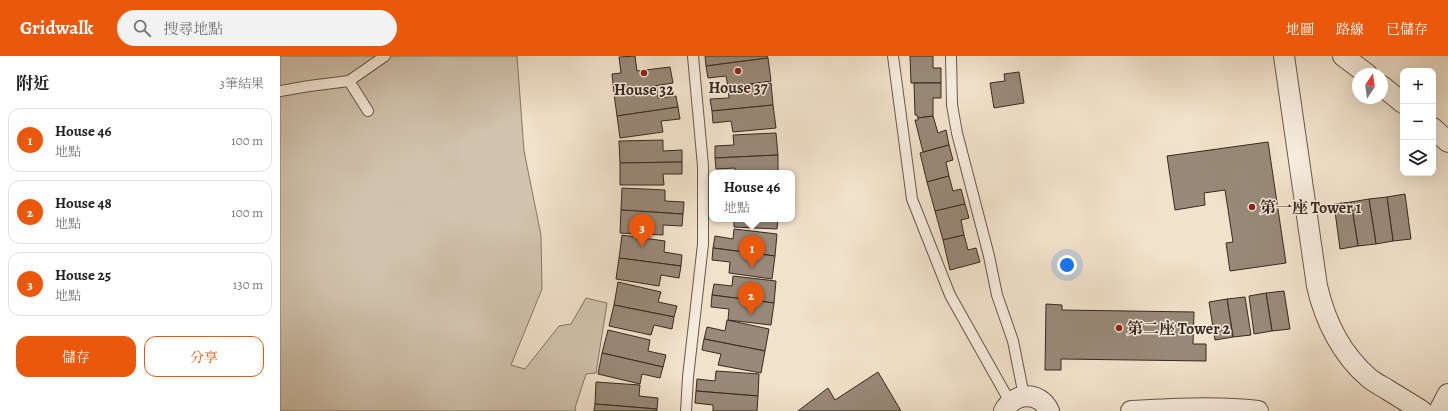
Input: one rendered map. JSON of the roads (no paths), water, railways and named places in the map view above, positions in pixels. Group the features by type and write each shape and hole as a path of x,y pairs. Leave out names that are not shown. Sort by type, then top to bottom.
{"street":[{"path":"1284,56 1321,305 1336,337 1357,366 1370,379 1411,409"},
{"path":"1343,56 1359,68"},
{"path":"1388,91 1400,100"},
{"path":"1436,131 1448,142"},
{"path":"1439,411 1448,394"},
{"path":"1013,403 1031,396 1038,398 1050,411"},
{"path":"1131,411 1236,408 1258,411"}],"lane":[{"path":"280,91 349,81 384,56"},
{"path":"686,411 688,377 703,244 703,166 693,56"},
{"path":"893,56 912,199 950,295 1013,403"},
{"path":"951,56 952,104 957,132 989,256 997,295 1013,341 1013,403"},
{"path":"349,81 368,111"}],"place":[{"name":"House 37","path":"738,71"},
{"name":"House 32","path":"644,73"},
{"name":"第一座 Tower 1","path":"1252,207"},
{"name":"House 25","path":"642,247"},
{"name":"House 46","path":"752,268"},
{"name":"House 48","path":"751,315"},
{"name":"第二座 Tower 2","path":"1119,328"}]}
